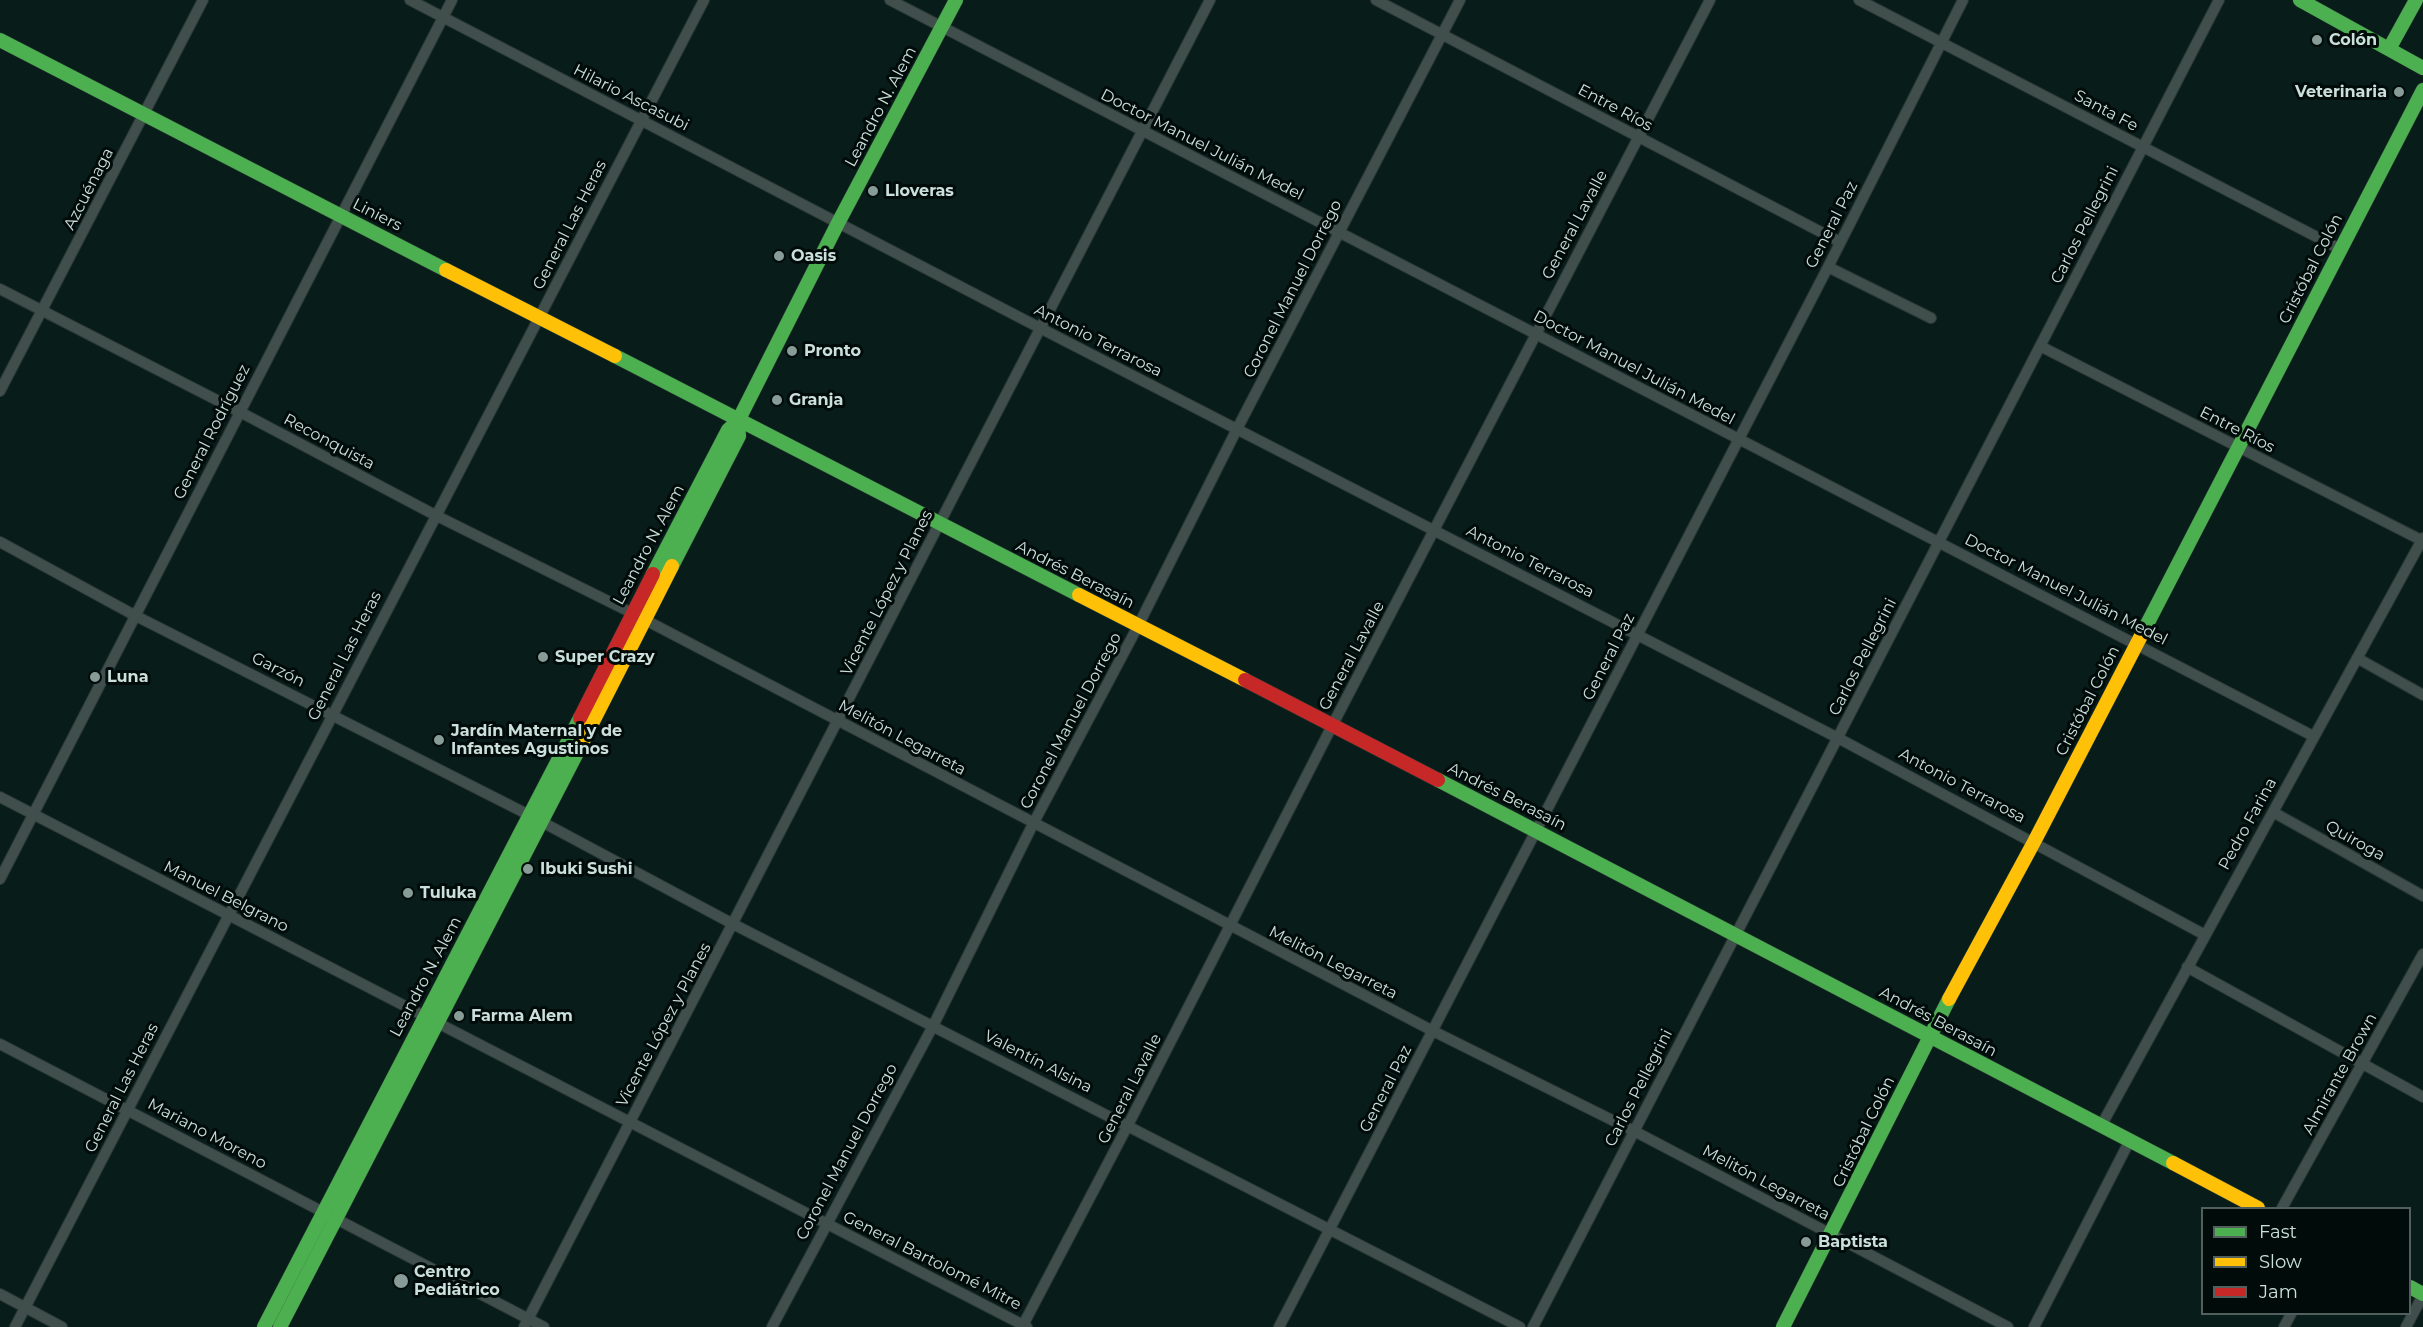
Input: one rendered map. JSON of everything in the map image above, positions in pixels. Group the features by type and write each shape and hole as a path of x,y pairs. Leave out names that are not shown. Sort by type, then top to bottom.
{"street":[{"name":"Azcuénaga","path":"0,392 203,0"},
{"name":"Hilario Ascasubi","path":"410,0 838,223"},
{"name":"General Rodríguez","path":"0,879 452,0"},
{"name":"General Las Heras","path":"15,1327 704,0"},
{"name":"Doctor Manuel Julián Medel","path":"890,0 2313,736"},
{"name":"Leandro N. Alem","path":"264,1327 321,1212 529,816 632,613 728,430 738,422 838,223 956,0"},
{"name":"Vicente López y Planes","path":"526,1323 1210,0"},
{"name":"Entre Ríos","path":"1376,0 1840,242"},
{"name":"Coronel Manuel Dorrego","path":"772,1327 933,1026 1033,824 1138,626 1237,429 1460,0"},
{"name":"General Lavalle","path":"1024,1326 1231,927 1332,726 1710,0"},
{"name":"Santa Fe","path":"1859,0 2340,249"},
{"name":"General Paz","path":"1279,1327 1828,267 1962,0"},
{"name":"Carlos Pellegrini","path":"1533,1327 1734,934 1838,738 2219,0"},
{"path":"2300,0 2423,68"},
{"path":"2389,49 2416,0"},
{"name":"Liniers","path":"0,40 145,113 738,422"},
{"name":"Cristóbal Colón","path":"1783,1327 1929,1036 2034,842 2423,90"},
{"name":"Antonio Terrarosa","path":"838,223 1838,738 2205,935"},
{"path":"1828,267 1931,318"},
{"name":"Reconquista","path":"0,289 435,515 645,621"},
{"name":"Entre Ríos","path":"2040,346 2422,539"},
{"name":"Leandro N. Alem","path":"280,1327 739,436 738,422"},
{"name":"Andrés Berasaín","path":"738,422 1536,830 2255,1207"},
{"name":"Pedro Farina","path":"2101,1126 2422,539"},
{"name":"Garzón","path":"0,543 134,615 542,822"},
{"name":"Melitón Legarreta","path":"645,621 1231,927 1432,1031 1634,1131 2008,1327"},
{"path":"2357,658 2423,695"},
{"name":"Manuel Belgrano","path":"0,797 438,1022"},
{"name":"Quiroga","path":"2273,812 2423,896"},
{"name":"Valentín Alsina","path":"542,822 734,924 1128,1125 1330,1232 1520,1327"},
{"name":"Almirante Brown","path":"2283,1207 2423,954"},
{"path":"2187,967 2423,1097"},
{"name":"General Bartolomé Mitre","path":"438,1022 1024,1326"},
{"name":"Mariano Moreno","path":"0,1044 335,1219 526,1323 544,1327"},
{"path":"2034,1327 2130,1140"},
{"path":"0,1294 62,1327"},
{"path":"2406,1327 2423,1294"}],"traffic: fast":[{"path":"653,574 728,430 738,421 838,223 956,0"},
{"path":"2300,0 2423,68"},
{"path":"2389,49 2416,0"},
{"path":"0,40 446,270"},
{"path":"2143,632 2423,90"},
{"path":"615,356 1079,595"},
{"path":"672,566 739,436 738,421"},
{"path":"264,1327 580,718"},
{"path":"280,1327 579,749"},
{"path":"1438,780 2173,1163"},
{"path":"1783,1327 1949,999"},
{"path":"2411,1288 2423,1294"}],"traffic: slow":[{"path":"446,270 615,356"},
{"path":"579,749 672,566"},
{"path":"1079,595 1245,680"},
{"path":"1949,999 2143,632"},
{"path":"2173,1163 2256,1207"}],"traffic: jam":[{"path":"580,718 653,574"},
{"path":"1245,680 1438,780"}],"place":[{"name":"Colón","path":"2317,40"},
{"name":"Veterinaria","path":"2399,92"},
{"name":"Lloveras","path":"873,191"},
{"name":"Oasis","path":"779,256"},
{"name":"Pronto","path":"792,351"},
{"name":"Granja","path":"777,400"},
{"name":"Super Crazy","path":"543,657"},
{"name":"Luna","path":"95,677"},
{"name":"Jardín Maternal y de Infantes Agustinos","path":"439,740"},
{"name":"Ibuki Sushi","path":"528,869"},
{"name":"Tuluka","path":"408,893"},
{"name":"Farma Alem","path":"459,1016"},
{"name":"Baptista","path":"1806,1242"},
{"name":"Centro Pediátrico","path":"401,1281"}]}
